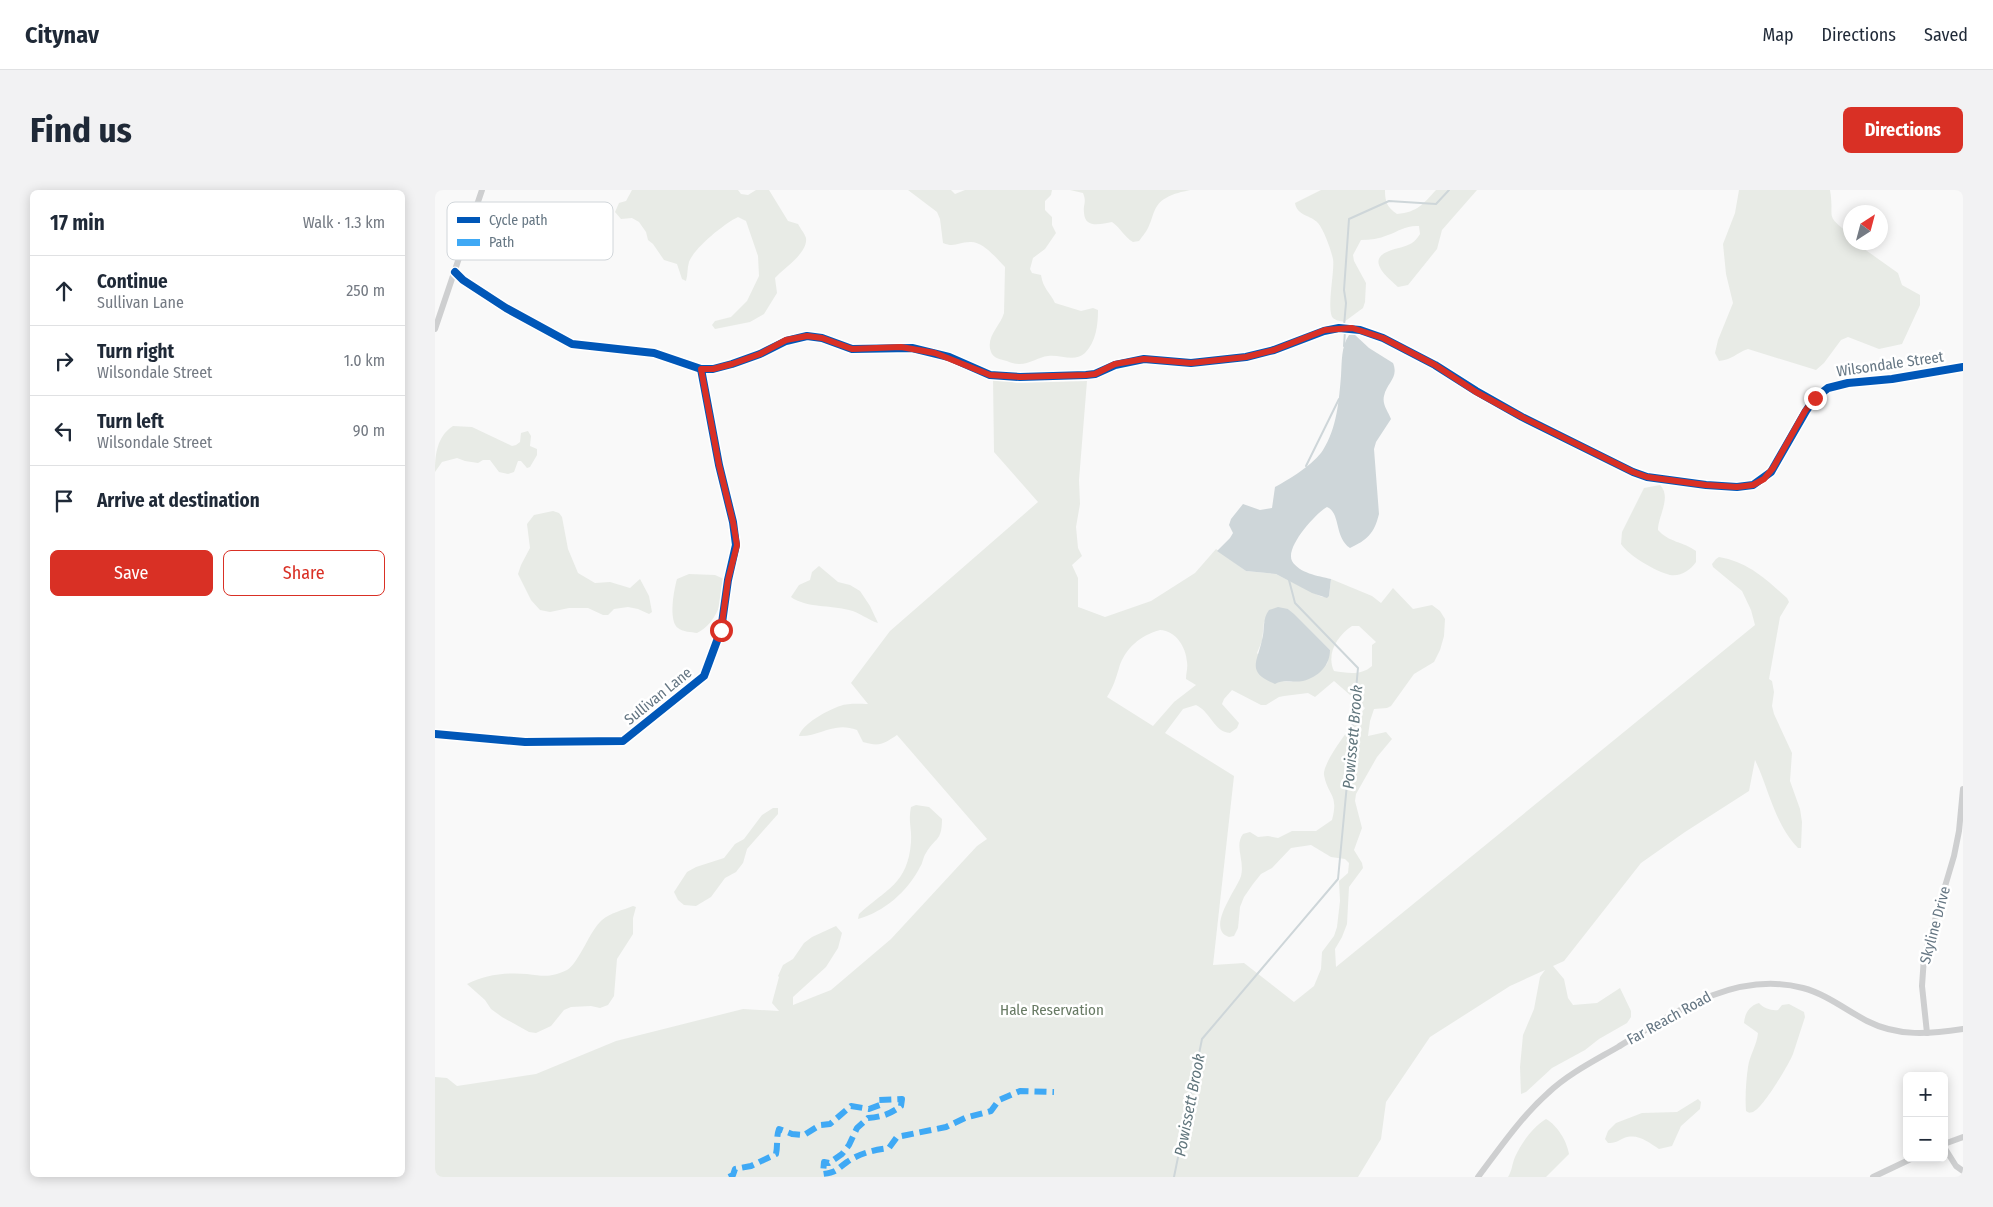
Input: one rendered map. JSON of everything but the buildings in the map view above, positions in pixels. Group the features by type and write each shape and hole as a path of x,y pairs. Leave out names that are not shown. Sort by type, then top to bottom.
{"street":[{"path":"478,202 482,190"},
{"path":"435,329 459,260"},
{"name":"Wilsondale Street","path":"455,272 463,280 506,308 571,344 654,353 701,369 713,369 732,364 760,354 786,340 807,336 822,338 852,349 901,347 928,352 949,357 990,375 1020,377 1086,375 1095,374 1115,364 1144,359 1191,363 1246,357 1274,350 1325,330 1351,328 1383,338 1435,365 1476,392 1522,417 1633,472 1647,477 1722,487 1747,487 1764,479 1773,468 1805,411 1815,398 1828,388 1848,382 1892,379 1963,367"},
{"name":"Sullivan Lane","path":"435,734 525,742 623,741 704,676 721,630 728,580 737,545 719,465 701,369"},
{"name":"Skyline Drive","path":"1927,1033 1922,986 1924,957 1954,856 1959,831 1963,789"},
{"name":"Far Reach Road","path":"1478,1177 1505,1140 1549,1092 1571,1076 1657,1023 1693,1003 1719,992 1762,984 1784,984 1820,994 1884,1028 1905,1033 1927,1033 1963,1029"},
{"path":"1948,1144 1963,1137"},
{"path":"1948,1152 1957,1166 1963,1171 1962,1177"},
{"path":"1873,1177 1905,1162"}],"green space":[{"path":"632,190 738,190 741,194 748,195 756,190 769,190 788,221 798,224 806,238 806,244 795,260 775,278 777,293 764,314 750,322 715,329 712,325 715,321 731,317 747,301 759,276 758,256 746,221 738,217 732,220 703,243 689,262 686,281 682,279 677,264 664,260 648,240 646,232 639,222 632,218 621,219 615,212 619,203 626,201"},
{"path":"908,190 951,190 955,194 965,190 1052,190 1051,195 1045,201 1045,210 1052,217 1052,225 1056,233 1045,249 1033,258 1030,269 1032,273 1041,275 1045,287 1055,303 1081,311 1093,308 1098,310 1096,333 1089,349 1081,356 1072,358 1048,356 1022,364 1014,364 994,356 991,352 990,341 1004,313 1005,267 989,251 975,242 954,245 943,243 940,219 937,212"},
{"path":"1070,190 1190,190 1172,195 1162,201 1156,207 1145,233 1139,241 1133,242 1112,222 1094,224 1087,221 1084,213 1085,199 1083,193"},
{"path":"1321,190 1385,190 1387,204 1397,214 1415,209 1436,190 1477,190 1442,230 1437,249 1408,285 1398,287 1384,274 1379,264 1379,259 1389,251 1407,246 1413,242 1420,234 1419,226 1406,227 1385,236 1361,240 1353,255 1354,261 1366,283 1365,302 1363,308 1344,322 1334,319 1331,314 1330,299 1333,259 1323,230 1315,220 1301,213 1295,203"},
{"path":"1739,190 1830,190 1833,219 1843,228 1843,250 1866,250 1898,273 1902,285 1920,295 1920,305 1902,344 1879,349 1848,337 1841,340 1824,363 1816,370 1748,349 1719,361 1715,353 1718,340 1733,303 1726,274 1723,244 1735,213"},
{"name":"Hale Reservation","path":"993,378 1017,383 1087,381 1079,480 1080,504 1076,527 1078,548 1082,556 1072,565 1078,578 1078,607 1105,617 1151,601 1195,573 1216,549 1246,571 1276,574 1322,597 1329,596 1331,579 1372,596 1381,603 1393,588 1413,609 1432,605 1440,611 1445,619 1444,636 1434,662 1414,674 1391,706 1374,709 1370,721 1368,736 1386,732 1392,739 1377,757 1356,794 1355,801 1362,828 1354,850 1363,868 1349,887 1347,924 1335,949 1336,967 1755,625 1751,610 1742,591 1713,567 1712,564 1719,557 1739,563 1756,572 1787,598 1789,602 1780,617 1769,679 1772,681 1774,692 1772,706 1774,714 1792,753 1790,781 1800,809 1802,822 1801,848 1798,848 1783,828 1755,760 1749,791 1641,863 1564,961 1553,966 1564,979 1568,998 1573,1005 1597,1003 1620,988 1631,1011 1631,1017 1627,1023 1599,1039 1585,1050 1552,1068 1526,1092 1521,1094 1520,1067 1523,1035 1534,1009 1540,977 1545,970 1510,986 1430,1037 1386,1102 1381,1139 1358,1177 435,1177 435,1077 447,1078 457,1086 536,1074 616,1041 743,1009 779,1011 772,1003 778,976 783,965 793,959 804,943 812,937 836,926 842,933 838,948 826,967 793,997 793,1005 831,990 891,939 977,846 987,839 897,735 878,744 863,742 857,730 841,727 807,736 799,736 801,731 810,722 829,711 847,704 868,704 851,683 890,631 1038,502 994,452","holes":["1288,609 1330,650 1327,664 1291,682 1282,681 1257,653 1262,641 1264,622","1352,626 1359,626 1376,642 1372,645 1372,666 1368,669 1354,673 1334,671 1331,658 1332,652 1338,640","1166,631 1179,641 1186,656 1186,679 1196,685 1174,702 1153,726 1107,697 1113,687 1125,654 1140,639 1153,632","1334,681 1365,708 1340,741 1325,769 1326,782 1334,800 1332,820 1316,831 1292,831 1278,838 1258,837 1250,832 1243,834 1239,844 1242,865 1241,876 1225,908 1220,926 1222,933 1229,937 1234,936 1238,928 1240,907 1244,897 1261,874 1272,868 1291,848 1311,845 1331,857 1345,859 1349,863 1348,873 1339,881 1340,901 1337,927 1334,936 1322,952 1321,969 1314,986 1294,1002 1244,963 1213,965 1234,776 1165,733 1183,709 1196,705 1205,712 1216,726 1230,733 1237,728 1239,723 1222,704 1232,690 1261,705 1266,705 1284,696 1308,693 1315,697"]},
{"path":"453,426 472,427 512,446 520,442 521,433 528,431 531,436 530,446 537,449 537,455 530,467 527,468 521,461 518,461 514,472 508,474 499,472 490,460 483,460 478,463 457,458 442,462 435,472 436,453 440,440"},
{"path":"1660,485 1665,495 1665,501 1658,530 1671,540 1696,551 1696,562 1694,565 1678,575 1670,575 1650,567 1636,558 1621,544 1622,532 1644,488"},
{"path":"553,511 559,513 562,517 568,549 578,573 595,583 610,582 630,588 640,579 649,596 652,612 649,614 628,607 614,609 608,615 603,615 588,608 569,608 550,612 540,610 531,600 518,574 530,548 527,524 534,515"},
{"path":"819,566 838,582 850,585 860,591 878,623 853,611 804,603 791,597 799,585 810,580 812,572"},
{"path":"689,574 715,575 724,579 723,594 718,610 710,623 697,633 680,629 675,624 672,612 677,579"},
{"path":"916,805 929,807 942,819 939,836 929,848 915,876 902,892 886,906 858,919 859,914 887,891 900,877 909,856 911,807"},
{"path":"773,808 778,808 778,814 747,849 743,863 736,872 725,878 711,897 696,906 684,905 678,900 674,892 687,872 724,858 735,844 744,839 762,815"},
{"path":"633,906 636,907 633,918 633,934 617,959 614,996 608,1005 600,1008 591,1006 571,1007 564,1010 551,1026 536,1033 529,1032 491,1009 485,1000 467,984 481,978 496,975 519,973 547,976 567,970 576,961 593,931 602,920"},
{"path":"1759,1003 1770,1010 1778,1010 1782,1005 1789,1004 1804,1012 1805,1017 1793,1054 1786,1068 1763,1103 1753,1112 1749,1113 1746,1111 1747,1072 1758,1033 1744,1023 1748,1010"},
{"path":"1698,1099 1701,1102 1700,1109 1681,1126 1672,1146 1659,1149 1638,1137 1624,1138 1610,1143 1605,1139 1608,1131 1616,1123 1642,1113 1677,1112"},
{"path":"1546,1119 1561,1134 1569,1154 1546,1177 1508,1177 1515,1157 1524,1141"}],"shaded area":[{"path":"1354,334 1369,348 1393,363 1395,373 1385,391 1384,399 1391,419 1376,442 1374,449 1379,514 1375,527 1369,536 1350,548 1342,538 1334,514 1327,507 1309,523 1293,548 1291,555 1295,565 1309,573 1331,579 1329,596 1327,598 1312,593 1276,574 1246,571 1217,551 1233,533 1229,525 1231,519 1243,504 1260,510 1272,508 1275,487 1308,466 1323,450 1337,414 1342,354 1349,335"},
{"path":"1278,607 1288,609 1330,650 1328,661 1314,677 1303,681 1275,684 1266,680 1257,671 1256,661 1263,636 1265,617 1269,610"}],"waterway":[{"name":"Powissett Brook","path":"1344,326 1346,303 1344,290 1349,219 1389,201 1436,204 1449,190"},
{"name":"Powissett Brook","path":"1344,346 1345,331"},
{"name":"Powissett Brook","path":"1306,466 1339,399"},
{"name":"Powissett Brook","path":"1174,1177 1202,1039 1338,879 1358,668 1295,603 1289,580"}],"marked path":[{"path":"729,1177 733,1175 735,1169 751,1166 776,1154 779,1129 792,1134 804,1135 820,1125 830,1124 851,1106 869,1109 880,1105 879,1100 902,1099 901,1106 897,1109 886,1115 868,1118 857,1128 849,1145 842,1154 829,1163 824,1162 823,1174 834,1171 862,1154 889,1148 897,1137 946,1127 965,1118 991,1111 999,1100 1020,1091 1054,1092"}],"cycle path":[{"path":"455,272 463,280 506,308 572,344 654,353 701,369 713,369 732,364 760,354 786,341 807,336 822,338 852,349 912,348 949,357 990,375 1020,377 1086,375 1095,374 1115,365 1144,359 1191,363 1246,357 1274,350 1324,331 1339,328 1360,330 1383,338 1435,365 1522,417 1633,472 1647,477 1737,487 1753,485 1771,472 1806,411 1815,398 1828,388 1848,383 1892,379 1963,367"},
{"path":"435,734 525,742 623,741 704,676 721,630 728,580 736,545 733,522 719,465 701,369"}],"route":[{"path":"721,630 728,580 737,545 719,465 701,369 713,369 732,364 760,354 786,340 798,337 818,337 844,347 861,350 912,348 949,357 990,375 1020,377 1091,375 1115,364 1144,359 1191,363 1214,362 1274,350 1325,330 1352,328 1383,338 1435,365 1476,392 1522,417 1633,472 1647,477 1722,487 1747,487 1764,479 1773,468 1805,411 1815,398"}]}
